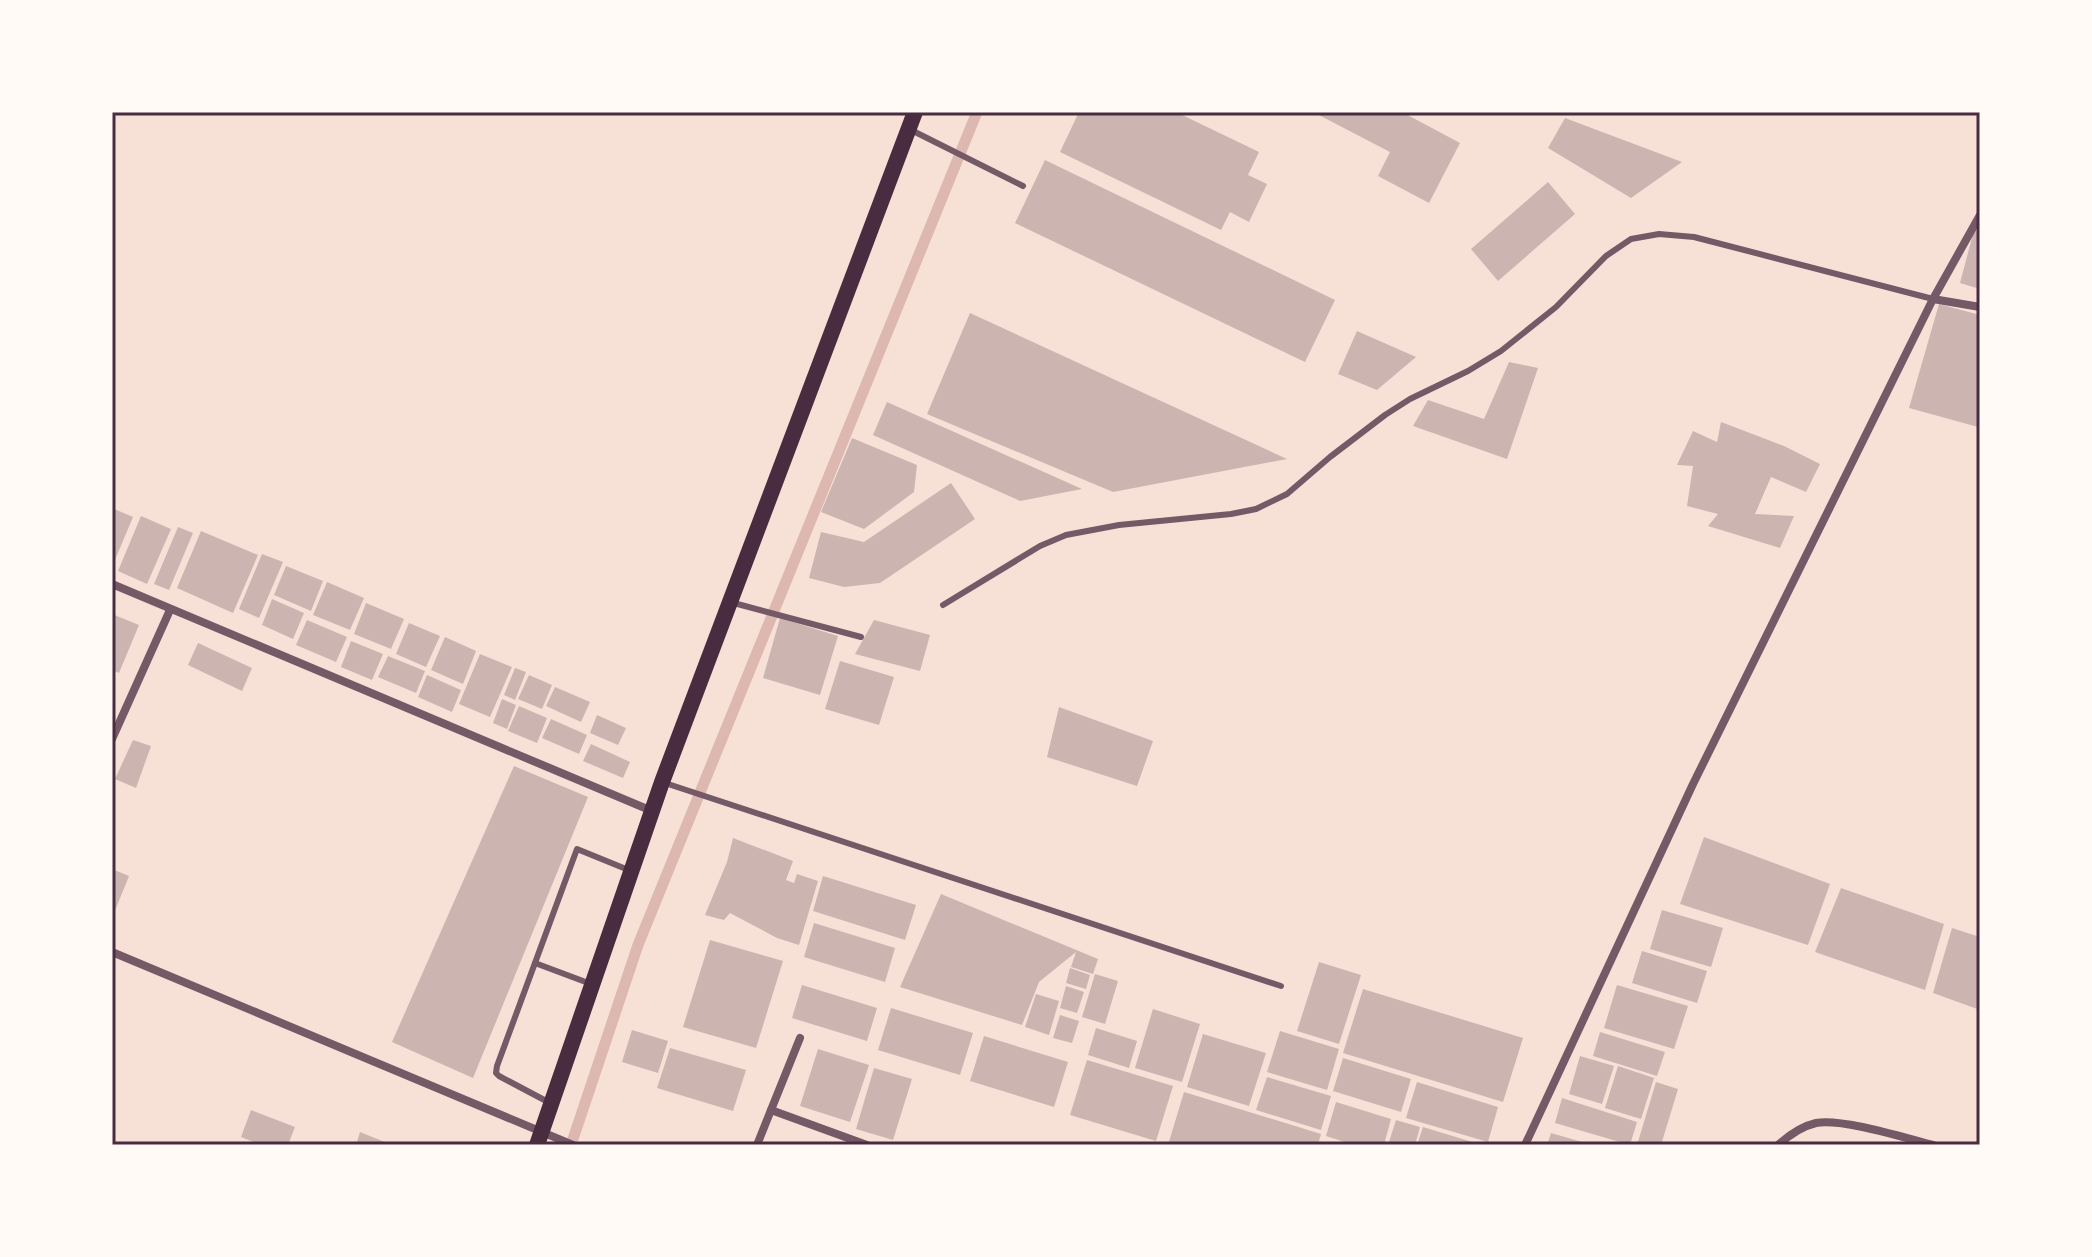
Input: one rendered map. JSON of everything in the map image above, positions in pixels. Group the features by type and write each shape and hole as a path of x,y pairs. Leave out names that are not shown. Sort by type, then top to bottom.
{"main road":[{"path":"539,1138 662,782 915,112"}],"street":[{"path":"1525,1145 1693,784 1933,299 1980,215"},
{"path":"1933,299 1980,307"},
{"path":"112,584 652,811"},
{"path":"112,739 170,610"},
{"path":"112,952 539,1138 573,1145"},
{"path":"757,1145 800,1038"},
{"path":"771,1110 867,1145"},
{"path":"1778,1145 1786,1137 1816,1123 1839,1123 1933,1145"}],"lane":[{"path":"909,129 1023,186"},
{"path":"943,605 1040,546 1066,535 1119,525 1231,514 1256,509 1287,494 1385,415 1501,351 1556,307 1606,256 1631,239 1659,234 1694,237 1933,299"},
{"path":"730,602 861,637"},
{"path":"662,782 1281,986"},
{"path":"550,1103 496,1073 577,849 631,871"},
{"path":"535,963 591,984"}],"building":[{"path":"1079,112 1176,112 1259,152 1248,175 1267,184 1249,222 1230,212 1221,230 1060,152"},
{"path":"1313,112 1402,112 1460,143 1429,203 1378,176 1390,152"},
{"path":"1565,118 1682,162 1631,198 1548,148"},
{"path":"1045,160 1335,300 1305,362 1015,223"},
{"path":"1548,182 1575,214 1498,281 1471,249"},
{"path":"1974,230 1980,232 1980,289 1960,283"},
{"path":"1939,304 1980,315 1978,427 1909,408"},
{"path":"970,313 1287,459 1113,492 927,414"},
{"path":"1357,331 1416,357 1377,390 1338,374"},
{"path":"1509,362 1538,368 1507,459 1413,426 1428,400 1484,419"},
{"path":"887,402 1082,489 1020,501 873,435"},
{"path":"1721,422 1784,446 1820,464 1806,492 1771,477 1755,514 1794,516 1780,548 1708,526 1718,514 1687,506 1693,466 1677,465 1693,431 1717,442"},
{"path":"852,438 917,465 914,492 864,529 821,512"},
{"path":"951,483 975,519 880,583 844,587 809,578 821,532 864,542"},
{"path":"112,508 133,517 112,567"},
{"path":"141,516 171,529 147,584 118,571"},
{"path":"178,527 193,533 169,590 154,584"},
{"path":"201,531 258,555 233,613 177,588"},
{"path":"262,554 283,562 259,618 239,609"},
{"path":"286,566 323,581 311,611 274,595"},
{"path":"327,582 364,598 350,630 313,615"},
{"path":"272,599 304,613 293,639 262,625"},
{"path":"366,603 404,619 391,649 354,634"},
{"path":"112,614 139,625 119,673 112,670"},
{"path":"780,618 838,636 820,695 763,678"},
{"path":"307,620 347,637 336,662 296,645"},
{"path":"874,620 930,635 920,671 855,654"},
{"path":"409,623 440,636 426,667 396,654"},
{"path":"445,637 476,651 463,684 431,670"},
{"path":"351,641 383,654 372,680 341,667"},
{"path":"198,643 252,668 242,691 188,665"},
{"path":"480,654 512,667 490,717 459,704"},
{"path":"388,656 425,671 416,693 378,677"},
{"path":"840,661 894,677 879,725 825,709"},
{"path":"515,668 526,672 515,700 504,695"},
{"path":"427,675 461,690 452,712 418,697"},
{"path":"529,675 552,685 542,709 518,699"},
{"path":"555,687 590,702 581,722 546,706"},
{"path":"502,699 516,705 507,729 493,723"},
{"path":"519,706 547,718 537,743 508,731"},
{"path":"1059,707 1153,741 1137,786 1047,757"},
{"path":"597,715 626,728 618,745 590,733"},
{"path":"551,719 587,735 579,754 542,738"},
{"path":"133,740 151,746 136,788 115,779"},
{"path":"591,744 630,762 623,778 583,761"},
{"path":"514,766 588,797 473,1078 392,1042"},
{"path":"1704,837 1830,884 1808,945 1680,904"},
{"path":"733,838 793,861 786,880 794,883 797,874 818,881 799,945 777,938 730,913 724,920 705,915 727,862"},
{"path":"112,869 129,876 112,918"},
{"path":"823,876 916,905 905,940 813,911"},
{"path":"1841,888 1944,924 1925,990 1815,952"},
{"path":"941,894 1098,959 1093,974 1071,967 1076,952 1039,982 1022,1025 900,987"},
{"path":"1662,910 1723,928 1711,967 1650,949"},
{"path":"814,923 895,948 885,982 804,957"},
{"path":"1952,928 1980,937 1980,1010 1933,993"},
{"path":"710,940 783,961 756,1048 683,1027"},
{"path":"1642,951 1707,971 1697,1003 1632,983"},
{"path":"1319,962 1361,975 1339,1044 1297,1031"},
{"path":"1070,968 1090,975 1086,989 1066,983"},
{"path":"1095,974 1118,981 1105,1024 1082,1017"},
{"path":"802,985 877,1008 867,1041 792,1018"},
{"path":"1617,985 1688,1006 1674,1049 1604,1028"},
{"path":"1066,986 1084,992 1077,1013 1060,1008"},
{"path":"1363,989 1523,1038 1503,1102 1343,1053"},
{"path":"1036,994 1059,1001 1049,1035 1025,1027"},
{"path":"891,1008 973,1033 960,1075 878,1050"},
{"path":"1153,1009 1200,1024 1182,1082 1135,1068"},
{"path":"1060,1015 1079,1021 1072,1043 1053,1038"},
{"path":"1096,1028 1137,1041 1129,1068 1088,1055"},
{"path":"632,1030 668,1041 658,1073 622,1062"},
{"path":"1280,1031 1339,1049 1327,1090 1267,1072"},
{"path":"1600,1032 1665,1052 1657,1076 1593,1056"},
{"path":"1203,1034 1266,1053 1249,1106 1187,1087"},
{"path":"984,1036 1068,1062 1054,1107 970,1081"},
{"path":"670,1048 746,1070 733,1111 657,1088"},
{"path":"818,1049 869,1065 850,1122 800,1106"},
{"path":"1580,1056 1614,1066 1602,1104 1569,1094"},
{"path":"1343,1058 1411,1079 1401,1112 1333,1091"},
{"path":"1087,1060 1173,1086 1156,1141 1070,1115"},
{"path":"1618,1066 1654,1078 1641,1119 1605,1108"},
{"path":"874,1068 912,1079 893,1140 856,1129"},
{"path":"1267,1077 1331,1096 1321,1130 1256,1110"},
{"path":"1417,1082 1498,1107 1488,1142 1406,1118"},
{"path":"1656,1082 1678,1089 1661,1145 1637,1145"},
{"path":"1184,1092 1321,1134 1318,1145 1168,1145"},
{"path":"1562,1098 1637,1122 1630,1145 1555,1123"},
{"path":"1336,1102 1391,1119 1384,1145 1354,1145 1326,1136"},
{"path":"251,1110 295,1127 288,1145 261,1145 241,1137"},
{"path":"1396,1120 1420,1127 1415,1145 1388,1145"},
{"path":"1423,1127 1479,1144 1479,1145 1417,1145"},
{"path":"360,1132 392,1145 356,1145"},
{"path":"1551,1133 1589,1144 1589,1145 1547,1145"}],"waterway":[{"path":"571,1145 638,945 977,112"}]}
